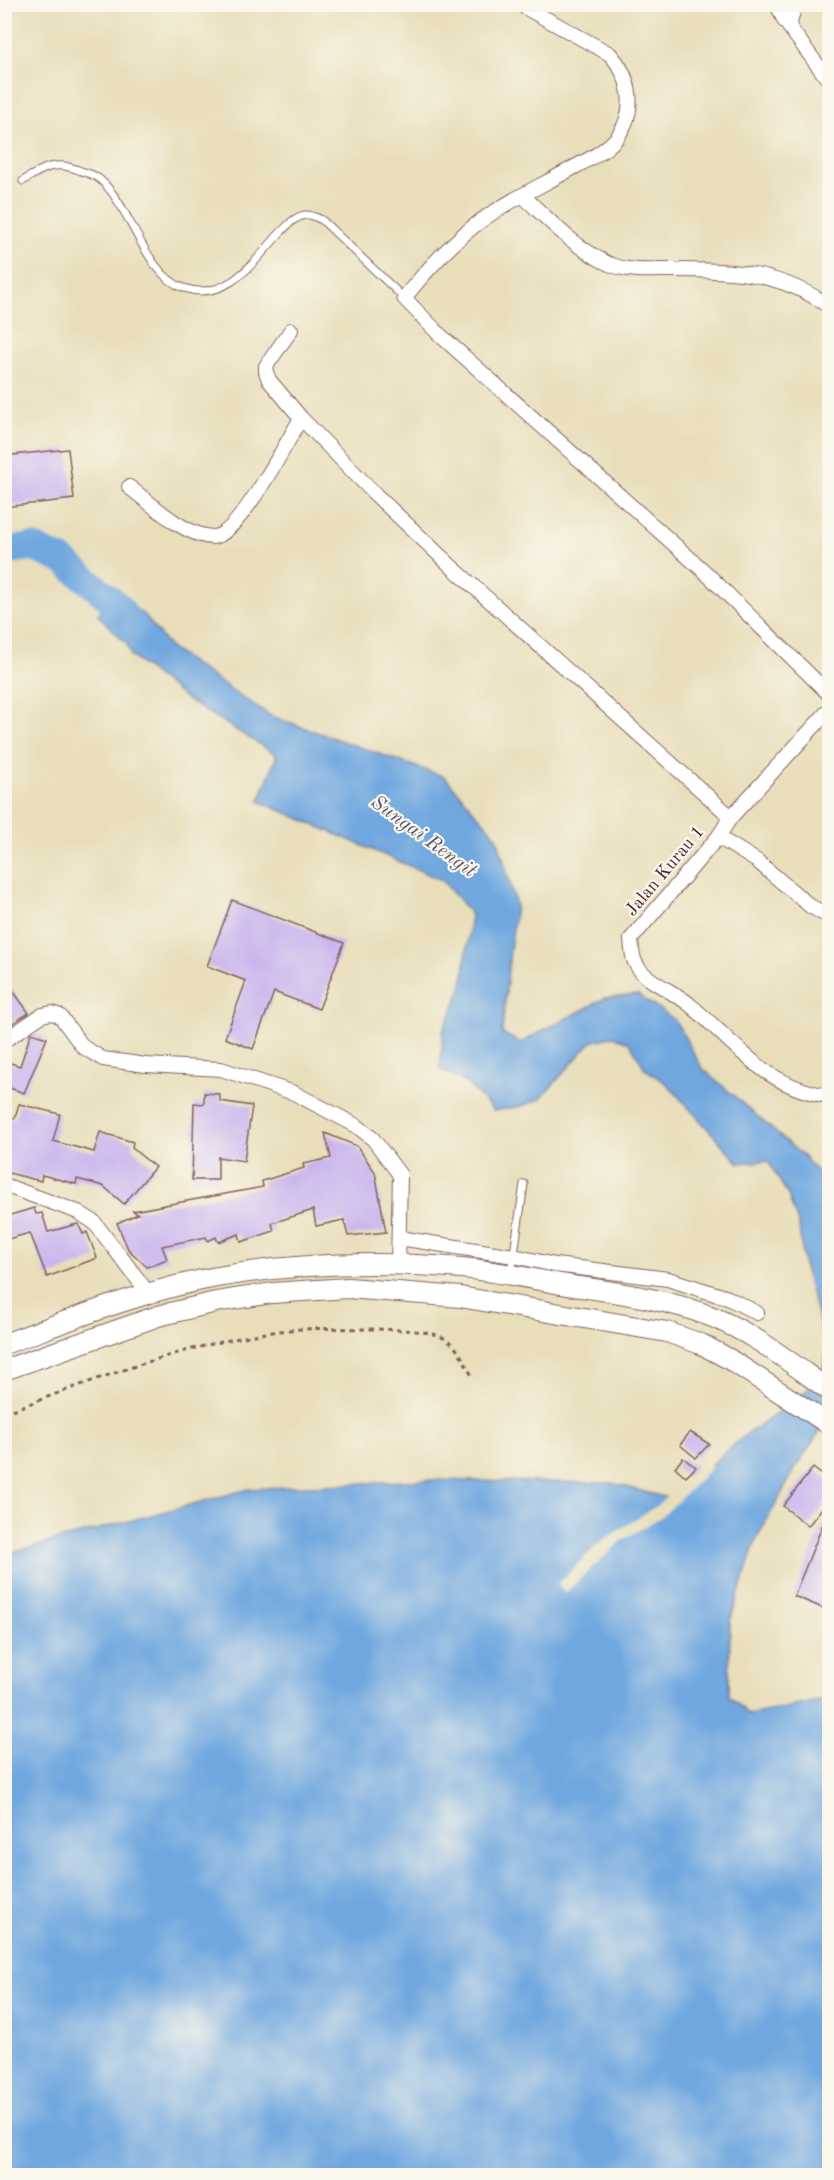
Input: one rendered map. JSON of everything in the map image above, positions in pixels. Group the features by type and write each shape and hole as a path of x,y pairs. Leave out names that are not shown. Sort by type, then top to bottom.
{"main road":[{"path":"4,1344 149,1294 214,1278 272,1269 331,1264 398,1264 464,1268 512,1266 675,1304 713,1317 784,1358 830,1391"},
{"path":"4,1370 158,1316 216,1302 272,1293 348,1288 460,1297 667,1332 701,1344 768,1383 830,1425"}],"street":[{"path":"519,4 610,54 621,66 630,89 629,113 620,135 594,156 474,225 433,262 404,298 440,335 705,572 830,695"},
{"path":"777,4 789,27 830,81"},
{"path":"789,27 795,4"},
{"path":"523,196 575,244 610,264 637,270 733,271 766,276 816,297 830,307"},
{"path":"291,330 266,366 266,372 269,380 301,418 376,495 452,567 731,817"},
{"path":"129,487 186,529 215,537 226,532 249,506 301,418"},
{"name":"Jalan Kurau 1","path":"830,709 731,817 718,837 631,939 632,957 640,971 688,1003 756,1066 789,1086 808,1094 830,1096"},
{"path":"718,837 757,861 810,906 830,917"},
{"path":"4,1041 42,1015 52,1013 60,1016 83,1047 103,1059 146,1065 221,1069 294,1093 357,1126 383,1150 400,1175 398,1264"},
{"path":"4,1185 78,1212 94,1222 149,1294"},
{"path":"399,1238 512,1266 555,1265 668,1280 728,1299 757,1313"}],"lane":[{"path":"23,181 42,168 56,165 69,166 98,177 110,189 158,269 173,283 184,288 199,291 221,287 238,279 294,218 308,214 322,220 404,298"},
{"path":"512,1266 524,1184"}],"path":[{"path":"4,1413 128,1367 185,1350 281,1331 397,1330 435,1334 447,1339 456,1347 473,1377"}],"water":[{"path":"113,591 145,616 171,649 271,716 445,777 497,837 516,905 502,1033 520,1043 605,998 638,995 675,1020 702,1068 805,1158 829,1186 829,1417 798,1464 756,1540 730,1621 729,1696 749,1715 829,1699 829,2175 5,2176 5,1554 249,1489 426,1480 611,1483 672,1499 744,1436 795,1401 821,1376 827,1350 804,1267 799,1226 788,1195 768,1161 739,1163 667,1084 645,1069 630,1043 614,1036 591,1042 540,1099 522,1106 494,1111 467,1083 440,1069 443,1031 462,989 471,914 442,880 259,801 277,755 187,700 131,656 127,644 98,615"}],"pier":[{"path":"708,1464 712,1467 664,1515 621,1541 565,1593 557,1584 602,1541 658,1505 667,1495 671,1496"}],"building":[{"path":"68,449 74,499 4,507 4,456"},
{"path":"232,900 344,943 319,1009 274,992 253,1049 225,1038 246,981 207,966"},
{"path":"4,978 29,1013 4,1029"},
{"path":"31,1033 47,1038 24,1093 4,1086 4,1061 20,1066"},
{"path":"204,1093 220,1094 220,1101 252,1106 244,1161 218,1157 218,1180 192,1180 194,1103 204,1104"},
{"path":"19,1104 60,1114 53,1141 94,1152 100,1132 133,1142 132,1148 155,1167 124,1204 103,1186 77,1179 76,1184 42,1175 41,1181 4,1172 4,1117 15,1118"},
{"path":"325,1133 357,1146 375,1172 386,1232 348,1236 344,1220 316,1226 313,1210 272,1223 274,1231 241,1242 239,1234 218,1242 216,1237 208,1241 206,1237 162,1246 167,1259 147,1267 128,1249 117,1223 138,1214 133,1211 263,1187 262,1181 304,1168 303,1164 331,1158"},
{"path":"34,1208 36,1214 42,1213 48,1232 78,1224 83,1234 87,1232 97,1258 47,1277 30,1233 4,1240 4,1217"},
{"path":"690,1432 709,1444 696,1458 680,1445"},
{"path":"683,1458 696,1467 686,1477 675,1467"},
{"path":"813,1468 830,1481 830,1498 808,1526 783,1506"},
{"path":"830,1509 830,1611 794,1596"}],"waterway":[{"name":"Sungai Rengit","path":"4,551 32,547 64,561 118,606 133,628"}]}
